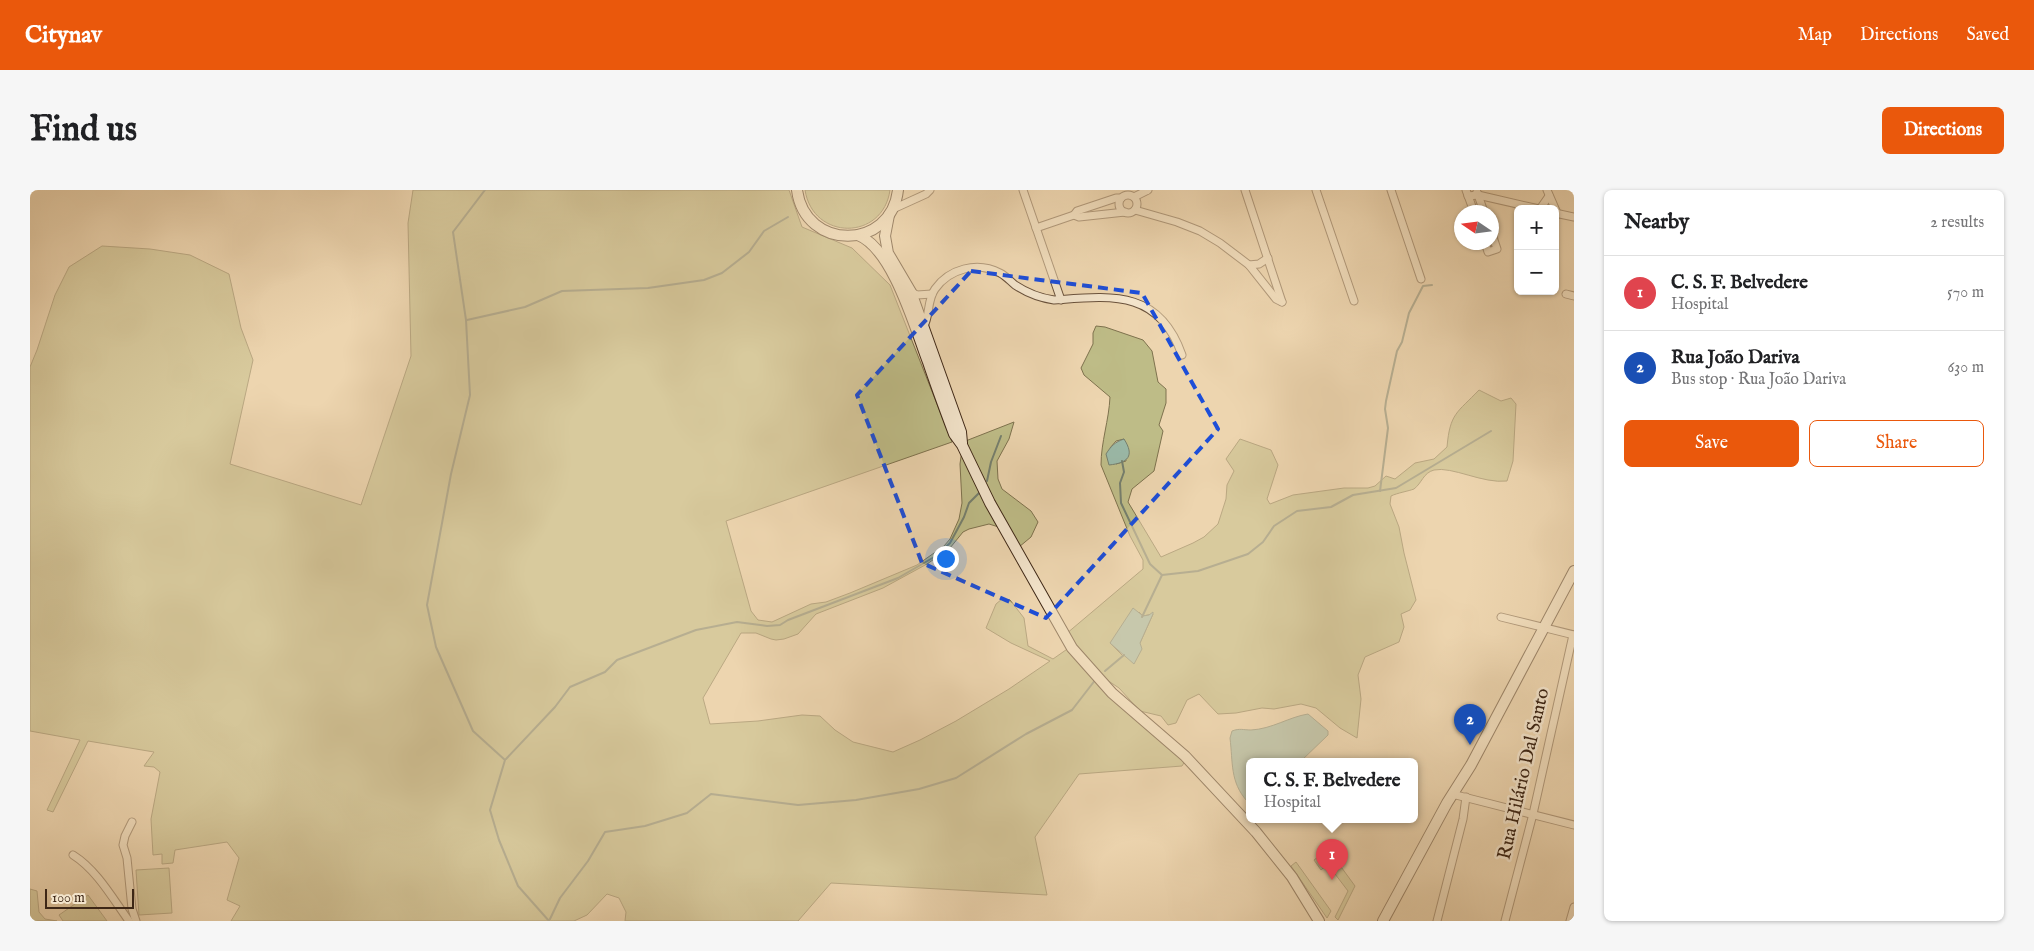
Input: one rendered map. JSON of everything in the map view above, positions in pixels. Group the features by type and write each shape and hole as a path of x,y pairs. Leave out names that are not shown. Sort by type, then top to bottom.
{"street":[{"path":"798,190 802,206 815,224 835,235 858,235 865,238 877,249 905,299 954,434 962,445 990,502 1072,648 1112,693 1185,756 1246,822"},
{"path":"898,190 884,236 886,247 911,292 961,432 962,445"},
{"path":"858,235 878,226 891,212 926,194 928,190"},
{"path":"1023,190 1062,300"},
{"path":"1036,228 1074,215 1077,211 1116,198 1129,195 1134,197 1148,190"},
{"path":"1135,210 1200,231 1225,246 1248,265 1276,299 1282,302 1245,190"},
{"path":"1316,190 1354,301"},
{"path":"1391,190 1421,279"},
{"path":"1477,192 1482,205"},
{"path":"1471,205 1467,193 1477,192 1524,205"},
{"path":"1541,205 1548,193 1552,197 1554,205"},
{"path":"1074,215 1080,217 1130,213 1135,210 1137,205 1134,197"},
{"path":"1121,198 1119,206 1125,212"},
{"path":"1559,214 1574,217"},
{"path":"1248,265 1259,264 1268,258"},
{"path":"924,326 932,294 940,283 962,269 981,268 999,272 1018,287 1047,299 1062,300 1106,296 1123,298 1139,304 1154,313 1166,325 1176,339 1182,355"},
{"path":"911,292 917,295 932,294"},
{"path":"1383,921 1452,794 1471,765 1574,571"},
{"path":"1501,618 1573,635"},
{"name":"Rua Hilário Dal Santo","path":"1505,921 1533,814 1573,635"},
{"path":"1452,794 1574,825"},
{"path":"1437,921 1463,819 1466,797"},
{"path":"132,822 125,836 123,846 127,858 132,909 136,921"},
{"path":"1247,823 1292,877 1320,921"},
{"path":"74,855 99,880 129,921"},
{"path":"1570,921 1574,907"}],"highlighted area":[{"path":"971,271 1142,293 1218,429 1046,618 922,563 857,395"}],"shaded area":[{"path":"413,190 789,190 802,227 852,248 890,285 952,442 726,521 751,611 758,620 772,622 811,604 826,602 850,593 917,565 944,546 950,539 959,519 962,503 960,464 963,442 1014,422 1009,439 997,461 998,479 1002,489 1031,511 1038,522 1031,537 1019,547 1002,528 989,524 969,529 963,532 950,548 927,564 883,588 816,614 798,634 776,640 756,633 741,633 703,698 710,724 758,721 802,715 820,716 835,730 853,742 893,752 956,721 1009,689 1050,661 1011,643 986,628 996,604 1002,599 1010,600 1024,618 1028,646 1053,659 1073,645 1066,634 1143,569 1143,560 1130,536 1101,465 1110,397 1084,375 1081,368 1093,344 1093,333 1096,326 1105,327 1143,340 1152,351 1158,382 1166,389 1166,403 1159,425 1163,431 1154,471 1132,489 1128,502 1161,557 1204,537 1218,524 1226,499 1227,485 1234,471 1226,459 1240,439 1271,450 1278,465 1267,499 1270,504 1293,495 1344,488 1368,488 1375,486 1386,476 1395,479 1415,463 1434,459 1447,447 1450,427 1456,414 1479,390 1501,401 1511,398 1516,404 1513,461 1507,481 1488,480 1441,469 1427,473 1414,489 1391,496 1390,504 1399,527 1416,600 1410,610 1401,614 1404,627 1399,642 1365,657 1358,675 1361,699 1357,738 1340,728 1316,708 1301,704 1274,709 1262,708 1218,714 1199,694 1187,700 1176,723 1168,725 1161,716 1140,711 1119,688 1107,680 1185,761 1182,766 1079,774 1035,837 1047,895 831,883 798,921 625,921 626,912 619,898 607,894 587,915 574,921 231,921 240,906 227,900 239,858 227,842 175,850 173,863 162,864 162,854 153,855 151,819 160,772 154,767 144,766 154,752 88,741 53,812 47,810 80,740 30,731 30,367 55,295 69,267 102,246 150,249 190,255 229,274 241,328 253,360 230,464 361,505 411,356 408,223","holes":["1124,439 1126,461 1116,464 1110,448 1116,441","1139,612 1143,616 1153,614 1140,643 1123,656 1110,643"]},
{"path":"805,190 890,190 885,207 875,219 862,226 848,228 834,226 821,219 811,207"},
{"path":"1124,439 1129,450 1128,458 1109,465 1106,454 1118,441"},
{"path":"1133,608 1143,616 1153,612 1140,643 1142,649 1134,664 1110,643"},
{"path":"1308,714 1328,731 1328,735 1304,758 1246,758 1246,800 1238,787 1233,772 1230,738 1232,731 1266,728"},
{"path":"1328,849 1355,886 1338,920 1335,917 1348,891 1329,863 1321,870 1314,860"},
{"path":"1296,862 1331,911 1327,918 1291,866"},
{"path":"169,868 172,913 139,915 136,870"},
{"path":"30,889 37,891 39,912 45,919 57,921 30,921"},
{"path":"88,895 107,921 63,921 59,915"}],"waterway":[{"path":"485,190 453,232 466,320 470,395 451,474 427,605 436,647 473,731 505,760 490,810 499,840 518,886 549,921"},
{"path":"467,320 525,307 562,291 648,288 704,280 722,273 749,252 764,231 788,217"},
{"path":"1380,491 1388,428 1385,409 1397,351 1402,342 1409,313 1423,286 1432,285"},
{"path":"1142,617 1162,575 1198,571 1248,554 1263,542 1274,526 1297,511 1331,507 1353,495 1396,488 1491,431"},
{"path":"987,481 991,462 1001,436"},
{"path":"1122,461 1124,472 1120,483 1121,503 1150,564 1162,575"},
{"path":"506,759 555,707 570,687 605,672 617,660 696,630 737,622 767,626 780,625 788,620 898,578 936,556 950,543 969,503 981,491"},
{"path":"1105,671 1124,655"},
{"path":"550,919 560,898 588,861 605,832 645,826 687,813 711,794 798,805 856,800 919,789 956,778 1026,734 1072,710 1096,679"}],"place":[{"name":"Rua João Dariva","path":"1470,745"},
{"name":"C. S. F. Belvedere","path":"1332,880"}]}
